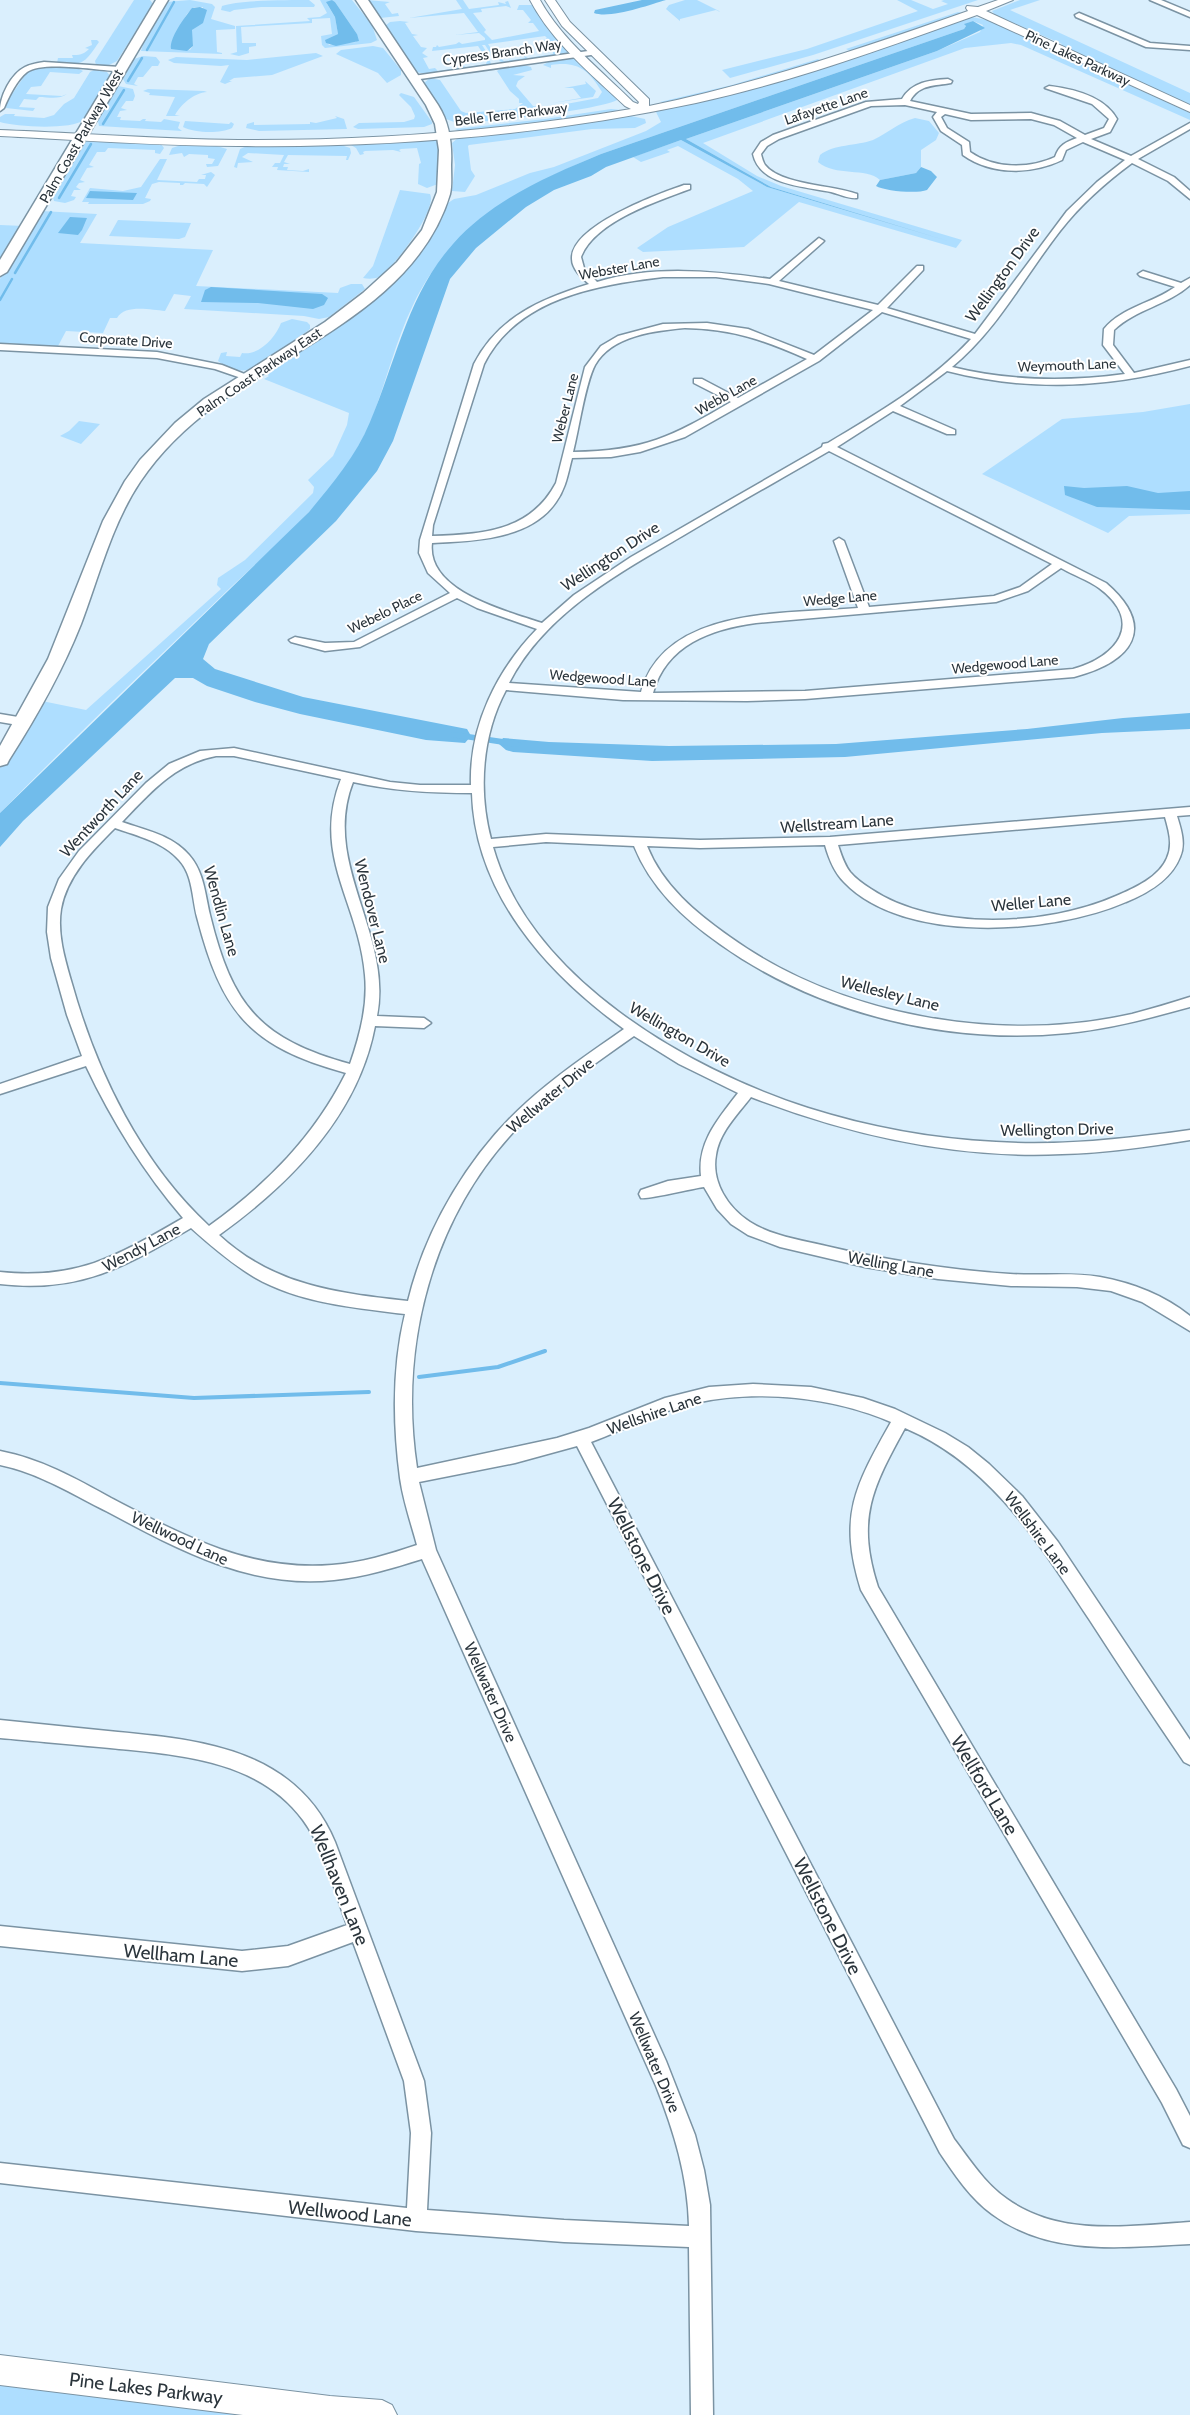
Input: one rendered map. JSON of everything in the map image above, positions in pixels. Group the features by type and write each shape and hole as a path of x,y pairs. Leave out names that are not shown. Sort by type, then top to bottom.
{"main road":[{"name":"Palm Coast Parkway West","path":"0,272 162,0"},
{"name":"Palm Coast Parkway East","path":"0,760 24,722 66,640 108,526 126,490 150,458 183,424 212,400 357,306 389,278 411,254 431,223 444,191 446,164 440,121 362,0"},
{"path":"535,0 548,23 629,104"},
{"name":"Belle Terre Parkway","path":"972,8 983,0"},
{"name":"Belle Terre Parkway","path":"0,126 83,133 272,143 556,124 643,105 728,92 786,76 972,8 1008,0"},
{"path":"550,2 566,24 595,52 643,105"},
{"name":"Pine Lakes Parkway","path":"972,8 1190,109"},
{"name":"Belle Terre Parkway","path":"442,132 629,104 643,105"},
{"name":"Belle Terre Parkway","path":"0,133 83,133"},
{"name":"Pine Lakes Parkway","path":"0,2370 330,2411 382,2415"}],"street":[{"path":"1154,0 1190,15"},
{"path":"1079,15 1145,43 1160,47 1190,48"},
{"name":"Cypress Branch Way","path":"413,78 595,52"},
{"path":"0,108 23,72 31,67 45,65 120,69"},
{"path":"905,102 909,93 919,86 948,81"},
{"path":"942,112 937,117 938,122 947,132 966,144 968,155 999,166 1027,168 1049,164 1058,158 1064,146 1108,129 1113,119 1111,114 1096,103 1065,90 1049,88"},
{"name":"Lafayette Lane","path":"854,196 843,191 796,183 776,177 761,166 757,154 766,143 785,134 869,104 905,102 942,112 971,116 1013,115 1039,118 1057,123 1083,139 1153,169 1190,196"},
{"name":"Wellington Drive","path":"1190,126 1131,160 1096,186 1066,217 1000,312 978,338 945,368 892,407 616,570 570,602 543,628 518,658 501,686 486,722 479,752 477,789 480,824 506,895 543,948 580,986 632,1030 747,1092 801,1111 849,1124 901,1136 964,1145 1044,1150 1089,1149 1136,1144 1190,1135"},
{"path":"1180,187 1190,185"},
{"path":"595,285 580,269 576,261 577,251 584,242 626,213 687,186"},
{"path":"773,281 819,241"},
{"name":"Webb Lane","path":"567,455 616,454 655,446 681,435 816,359 879,310 920,268"},
{"name":"Webster Lane","path":"543,628 481,606 457,594 444,585 430,567 425,553 425,540 476,371 488,346 508,326 535,307 560,296 595,285 641,276 684,273 730,275 773,281 978,338"},
{"path":"1143,274 1187,284"},
{"path":"1131,376 1108,345 1108,330 1122,317 1165,299 1187,284"},
{"name":"Weber Lane","path":"425,540 493,534 510,529 546,508 557,494 592,363 603,350 628,337 650,330 674,326 719,326 757,335 816,359"},
{"name":"Corporate Drive","path":"0,347 178,357 215,366 247,377"},
{"name":"Weymouth Lane","path":"945,368 977,378 1015,381 1081,381 1131,376 1190,363"},
{"path":"698,381 740,402"},
{"path":"892,407 951,432"},
{"name":"Wedgewood Lane","path":"501,686 646,697 791,696 1062,674 1090,669 1109,660 1123,647 1129,633 1129,617 1124,605 1108,588 827,446"},
{"path":"840,541 865,611"},
{"name":"Wedge Lane","path":"646,697 652,676 663,660 681,645 704,632 749,620 1002,598 1024,589 1061,563"},
{"name":"Webelo Place","path":"295,640 326,647 356,645 457,594"},
{"path":"0,718 24,722"},
{"name":"Wentworth Lane","path":"412,1308 331,1297 279,1282 243,1263 192,1220 147,1162 117,1114 90,1059 65,987 54,935 53,917 57,898 77,863 113,823 168,769 180,761 204,754 240,753 348,778 410,789 477,789"},
{"name":"Wendover Lane","path":"208,1235 247,1207 291,1166 334,1110 354,1070 369,1022 372,997 370,957 347,883 336,824 339,799 348,778"},
{"name":"Wellstream Lane","path":"486,844 552,838 639,843 724,844 830,841 1190,811"},
{"name":"Weller Lane","path":"830,841 836,860 844,874 861,890 882,902 909,911 952,920 990,924 1022,923 1070,917 1096,910 1125,899 1153,882 1166,870 1175,852 1176,836 1170,813"},
{"name":"Wendlin Lane","path":"113,823 163,841 179,852 190,864 196,877 209,938 225,982 237,1004 252,1022 271,1039 290,1050 321,1063 354,1070"},
{"name":"Wellesley Lane","path":"639,843 651,871 664,888 719,939 786,978 860,1006 936,1023 994,1029 1029,1030 1068,1029 1114,1023 1154,1014 1190,1002"},
{"path":"369,1022 424,1023"},
{"name":"Wellwater Drive","path":"632,1030 547,1094 499,1141 469,1180 446,1220 428,1259 412,1308 404,1363 402,1401 404,1446 408,1478 427,1550 667,2087 682,2128 694,2172 701,2237 702,2415"},
{"path":"0,1089 90,1059"},
{"name":"Welling Lane","path":"747,1092 711,1146 708,1164 709,1180 719,1201 739,1221 753,1230 829,1253 921,1271 1011,1280 1089,1282 1114,1286 1152,1299 1190,1325"},
{"path":"646,1194 668,1187 709,1180"},
{"name":"Wendy Lane","path":"0,1278 44,1282 91,1273 123,1260 192,1220"},
{"name":"Wellshire Lane","path":"408,1478 522,1455 581,1438 696,1396 742,1390 770,1390 825,1396 850,1402 901,1420 924,1430 969,1458 1002,1486 1018,1503 1045,1538 1190,1756"},
{"name":"Wellford Lane","path":"901,1420 873,1471 864,1492 859,1513 859,1550 870,1590 1169,2096 1190,2138"},
{"name":"Wellstone Drive","path":"581,1438 943,2138 970,2180 1004,2211 1025,2223 1048,2232 1088,2237 1190,2233"},
{"name":"Wellwood Lane","path":"0,1458 39,1468 203,1553 252,1569 287,1574 330,1574 366,1567 427,1550"},
{"name":"Wellhaven Lane","path":"0,1729 190,1748 221,1754 251,1765 288,1790 315,1820 326,1842 414,2081 419,2101 423,2155 416,2220"},
{"name":"Wellham Lane","path":"0,1936 242,1962 288,1956 358,1930"},
{"name":"Wellwood Lane","path":"0,2173 416,2220 564,2231 701,2237"}],"shaded area":[{"path":"134,0 150,0 153,4 117,61 109,65 96,65 95,61"},
{"path":"190,0 212,4 215,7 211,19 235,26 235,29 216,30 217,52 222,54 141,51 148,29 166,2","holes":["194,7 203,7 202,21 191,31 193,46 190,50 172,41 187,14"]},
{"path":"309,0 315,5 314,7 261,7 230,12 221,10 222,6 229,4"},
{"path":"320,0 332,0 352,0 372,25 377,40 371,43 325,48 322,45 321,36 332,34 330,18 312,19 312,23 241,27 242,43 256,43 256,46 249,47 249,53 239,56 230,54 237,52 236,26 310,21 307,18 320,17 327,13","holes":["332,0 357,34 356,42 329,45 326,40 338,34 335,17 327,4"]},
{"path":"332,0 357,34 359,41 336,46 326,43 325,40 338,34 335,17 326,2"},
{"path":"367,0 390,2 385,4 392,14 398,13 399,16 380,18"},
{"path":"456,0 463,0 469,9 499,5 498,2 506,4 505,2 508,1 511,8 506,6 481,9 482,12 473,13 486,30 484,32 492,40 539,31 533,23 528,23 531,20 523,10 517,10 519,5 533,5 543,22 570,52 566,55 507,64 499,61 501,59 504,61 525,58 524,56 528,58 553,54 553,52 557,51 549,41 543,41 547,38 545,36 488,44 494,53 491,54 485,45 482,45 488,54 484,55 478,46 432,51 433,47 437,45 439,47 459,42 462,44 485,40 479,33 455,35 478,32 464,13 409,18 462,9"},
{"path":"642,0 666,0 619,13 594,13 595,10"},
{"path":"685,0 697,0 720,12 716,10 680,19 680,21 666,9 669,5"},
{"path":"897,0 911,0 933,9 948,4 941,1 944,0 978,0 813,55 730,78 722,70 807,49 918,11"},
{"path":"1020,0 1040,0 1010,10 1190,93 1190,105 1060,46 1062,44 995,15 992,11"},
{"path":"200,7 207,10 203,23 192,30 193,46 187,51 171,49 172,39 182,22 192,8"},
{"path":"958,12 963,13 852,52 846,49"},
{"path":"972,17 987,20 1190,113 1190,120 1021,45 1011,43 965,48 703,143 757,176 781,186 962,240 956,248 799,202 744,247 643,252 637,248 668,227 753,191 738,179 678,146 667,150 670,152 641,162 633,157 681,140 767,187 948,241 771,187 686,139 937,51 980,32 983,25 973,21 965,24 964,29 601,154 544,180 517,195 492,211 469,230 448,251 429,276 407,319 371,421 352,457 327,491 290,532 114,700 0,813 0,768 42,701 86,710 221,589 217,585 218,578 245,560 313,493 314,487 308,480 333,456 347,425 349,413 264,379 269,376 265,373 296,355 300,347 353,313 448,203 454,199 476,195 530,173 554,167 646,131 661,122 656,112 659,110"},
{"path":"973,21 985,28 937,51 686,139 771,187 948,241 767,187 681,140 606,167 591,176 554,190 526,207 476,248 450,279 393,441 377,471 336,521 209,644 203,659 215,669 303,697 467,729 471,736 465,743 426,740 300,714 207,686 193,678 175,678 23,821 0,847 0,813 309,512 335,480 351,458 370,422 404,329 425,284 453,244 468,228 485,214 522,191 561,171 601,154 964,29 966,26 964,24"},
{"path":"390,22 409,22 405,23 412,34 418,35 413,36 421,47 427,48 422,53 428,57 423,58 429,69 435,68 438,71 463,67 462,65 466,67 486,64 487,61 490,61 491,64 426,74 416,72 385,26"},
{"path":"91,40 99,42 90,55 82,62 73,64 57,63 58,58 73,58 72,55 79,55 85,52 89,49 85,48 92,45"},
{"path":"373,46 383,48 401,70 401,75 387,83 378,73 336,54 341,50"},
{"path":"316,53 323,56 272,75 234,78 225,84 220,82 229,65 174,63 168,60 176,57 247,60"},
{"path":"143,56 156,57 160,62 158,66 152,66 143,77 138,77 134,84 138,86 126,84 123,79 134,59"},
{"path":"574,58 617,100 565,112 457,123 446,119 423,84 430,78 440,80 461,111 466,113 515,109 523,103 519,103 519,99 510,91 497,71 509,66 523,66 531,67 532,70 513,75 525,76 518,81 516,86 533,106 545,108 598,98 602,92 587,72 581,68 568,64 551,65 551,68 543,65 550,61"},
{"path":"818,59 821,61 783,73 672,102 660,102 732,85"},
{"path":"45,67 77,68 83,71 79,74 50,72 41,86 31,87 26,94 62,96 67,94 64,96 57,98 39,97 36,100 24,99 19,107 35,108 33,111 6,108 5,104 28,71"},
{"path":"94,70 107,72 110,76 84,120 68,125 56,126 30,126 0,122 0,117 5,114 44,118 54,115 64,104 74,98 90,72"},
{"path":"585,81 596,91 593,97 552,103 581,98 573,88 564,88 586,84"},
{"path":"118,86 133,89 135,96 133,101 126,101 121,108 127,110 120,111 117,117 121,117 120,120 140,121 146,119 145,121 161,122 164,119 180,122 178,128 182,131 99,126 98,121"},
{"path":"148,89 207,92 197,94 184,103 175,115 180,116 166,116 175,97 149,95 150,93 143,91"},
{"path":"401,93 414,97 432,124 424,127 358,129 353,127 359,123 404,122 414,119 415,116 411,107 399,95"},
{"path":"611,109 621,110 542,122 460,131 455,129 545,119"},
{"path":"335,116 344,119 347,129 259,131 246,128 247,124 254,122 254,125 310,124 310,122 316,123 337,118"},
{"path":"631,116 645,119 646,123 635,128 592,129 469,145 471,170 475,176 465,192 452,191 455,165 452,143 458,138"},
{"path":"915,118 929,121 939,133 936,140 921,150 921,167 916,173 880,180 867,174 825,167 818,162 820,155 826,151 873,140"},
{"path":"185,121 229,124 231,122 234,124 232,128 227,130 208,132 194,131 183,127"},
{"path":"435,139 439,143 438,184 427,188 418,184 419,164 421,163 417,148 401,149 399,150 401,152 393,150 365,151 363,152 364,154 360,155 356,148 351,145 351,143"},
{"path":"86,141 161,144 164,148 160,154 155,153 155,150 108,148 105,152 97,152 89,165 94,167 87,168 80,180 85,182 79,183 76,187 81,190 74,190 71,196 76,197 74,200 65,203 54,201 53,197 68,171 69,163"},
{"path":"181,145 217,146 227,149 218,166 207,167 206,164 212,164 215,159 208,158 208,155 189,154 184,157 182,153 169,155 172,148"},
{"path":"341,145 350,148 351,153 348,160 346,160 347,156 288,155 284,162 290,164 284,164 283,167 288,167 287,170 303,171 309,169 309,172 277,170 278,167 272,167 275,163 280,163 284,155 248,153 242,157 253,162 238,163 237,168 234,167 240,149 247,146"},
{"path":"160,159 167,159 157,180 197,182 199,179 205,179 206,175 201,175 211,172 215,175 207,187 204,184 185,183 180,185 180,183 159,182 152,184 145,198 151,199 143,204 88,204 89,202 82,202 90,188 123,191 141,187"},
{"path":"921,167 931,171 937,177 927,190 916,192 901,191 876,186 880,180 916,173"},
{"path":"400,190 430,194 431,202 427,212 413,238 386,272 377,278 363,278 373,266"},
{"path":"90,191 137,193 133,200 86,198"},
{"path":"41,211 97,214 80,243 213,250 196,286 338,293 340,288 351,284 362,284 365,289 329,317 319,319 304,316 184,309 191,296 174,294 165,311 132,309 126,311 117,318 110,318 103,333 66,331 57,348 0,345 0,279"},
{"path":"70,217 87,218 82,230 78,235 58,233"},
{"path":"118,220 191,223 185,237 179,239 109,236"},
{"path":"0,225 24,226 0,265"},
{"path":"211,287 322,294 328,298 324,305 313,309 258,303 201,302 205,290"},
{"path":"292,319 307,322 310,325 310,329 251,368 235,370 218,361 221,353 227,352 226,356 240,357 242,353 255,352 271,339 281,323"},
{"path":"1190,404 1190,514 1129,516 1108,533 982,474 1062,419 1143,412"},
{"path":"79,421 100,424 81,444 60,436 69,431"},
{"path":"1064,486 1084,488 1127,486 1158,493 1190,491 1190,510 1097,507 1065,495"},
{"path":"1190,713 1190,729 1102,733 845,757 652,761 513,752 506,750 499,744 503,738 549,742 669,746 836,744 1027,729 1123,718"},
{"path":"0,2385 248,2415 0,2415"}],"waterway":[{"path":"147,50 174,2"},
{"path":"128,81 142,58"},
{"path":"103,124 124,90"},
{"path":"59,198 91,144"},
{"path":"15,273 51,212"},
{"path":"0,300 12,279"},
{"path":"455,735 517,744"},
{"path":"419,1377 498,1367 545,1351"},
{"path":"0,1383 194,1398 369,1392"}]}
